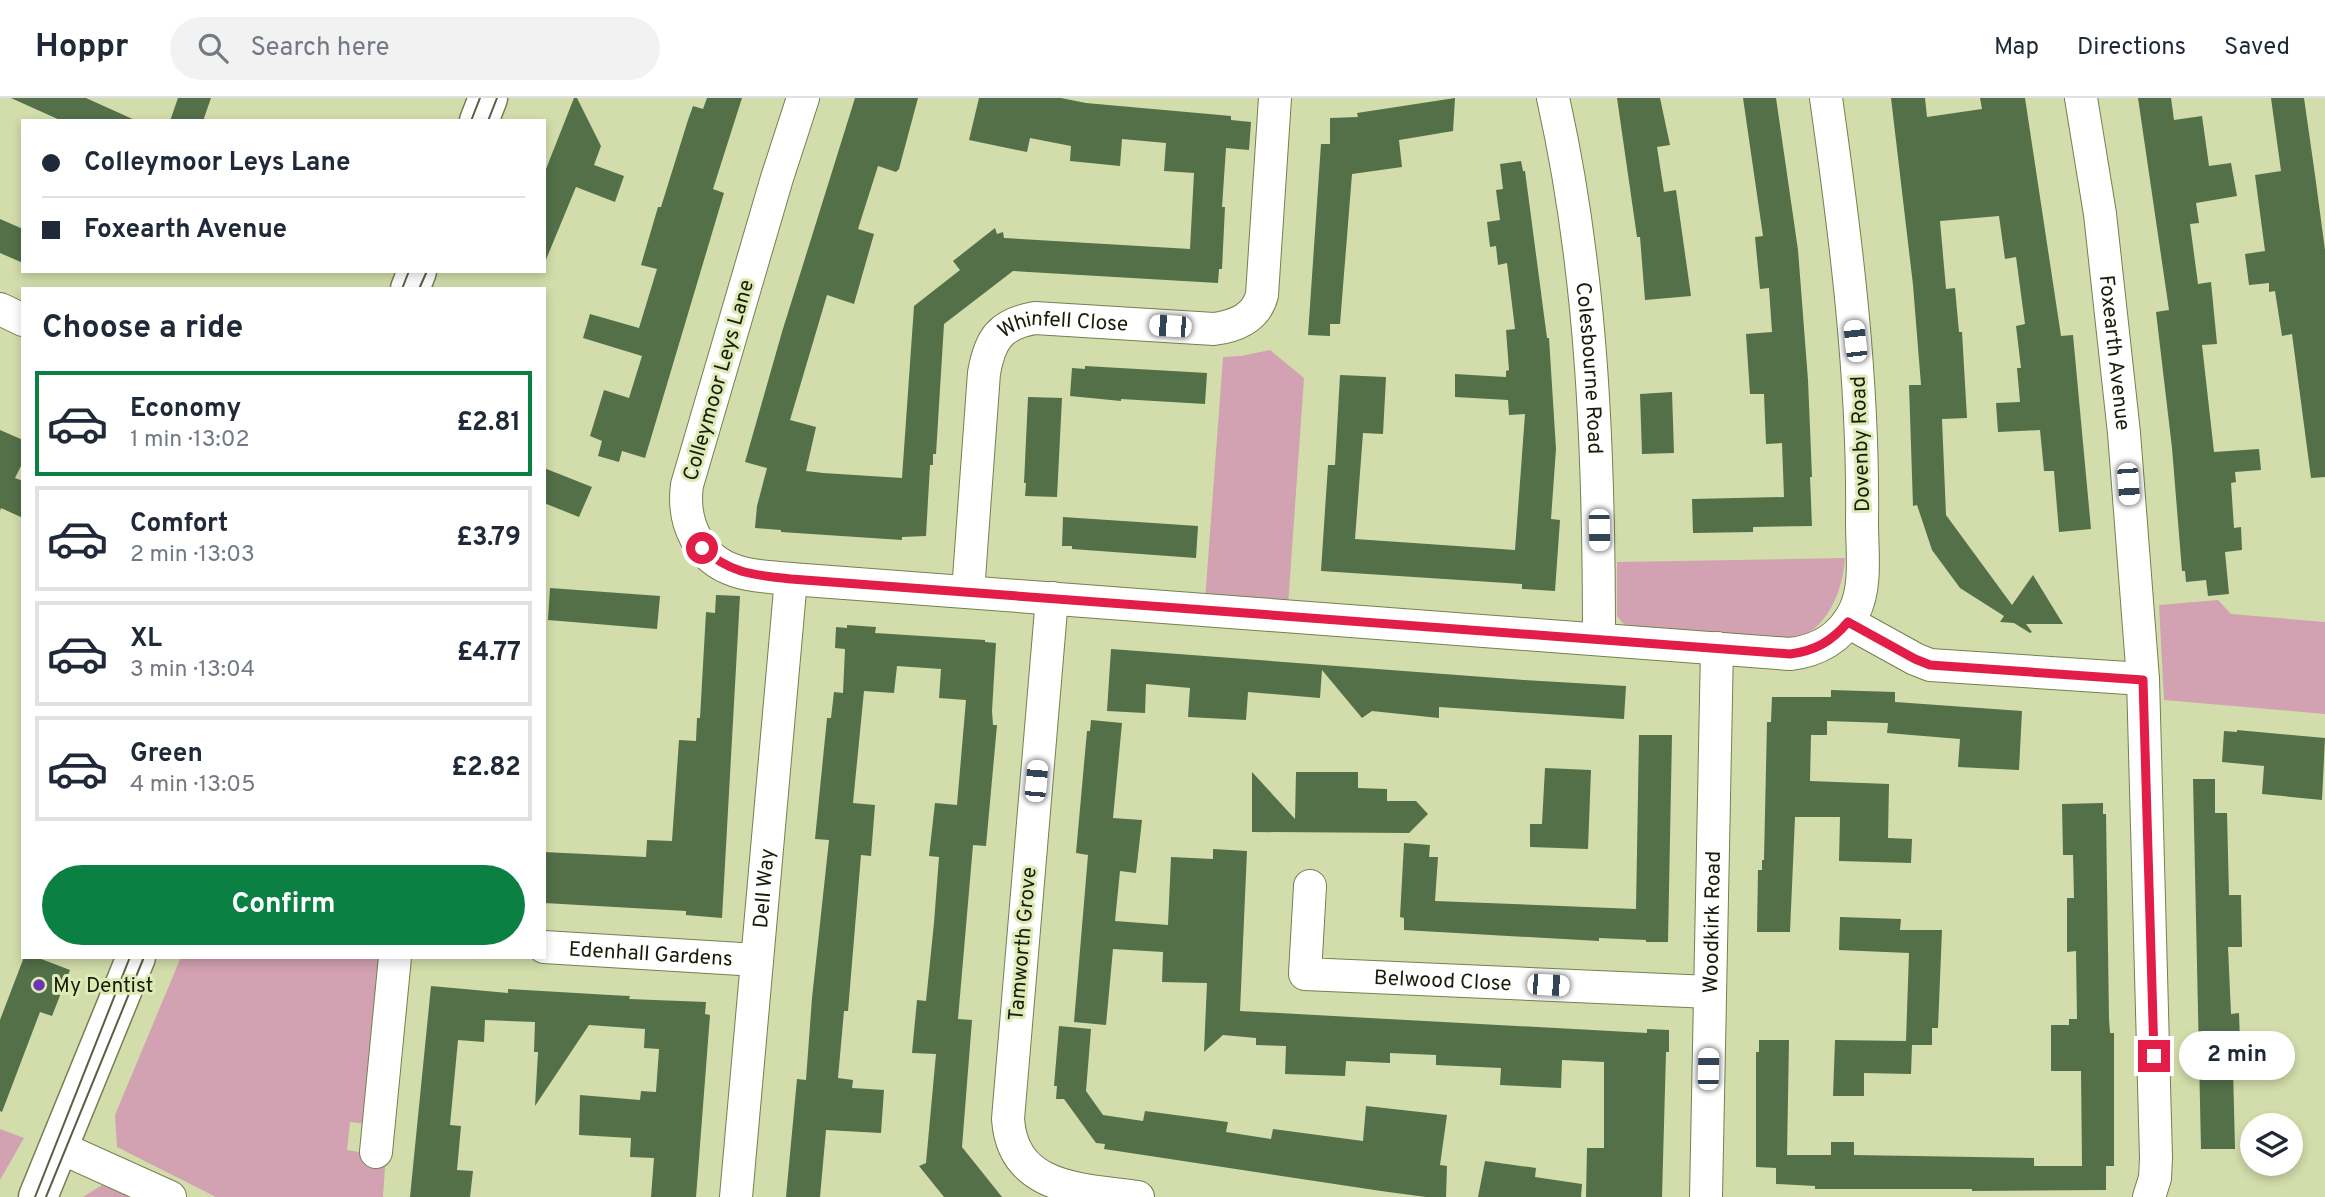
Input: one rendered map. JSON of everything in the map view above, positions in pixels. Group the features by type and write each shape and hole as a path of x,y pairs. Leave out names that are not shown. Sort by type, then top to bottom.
{"street":[{"path":"480,119 488,98"},
{"name":"Colleymoor Leys Lane","path":"803,98 690,469 685,501 695,538 712,557 736,571 791,579 1790,654 1825,644 1848,622"},
{"name":"Whinfell Close","path":"968,592 984,373 990,347 997,335 1019,321 1035,318 1214,329 1246,319 1260,304 1262,295 1275,98"},
{"name":"Colesbourne Road","path":"1553,98 1577,215 1586,296 1596,425 1600,639"},
{"name":"Dovenby Road","path":"1826,98 1858,365 1861,576 1859,597 1848,622"},
{"name":"Foxearth Avenue","path":"2081,98 2100,215 2124,433 2146,725 2156,1158 2155,1178 2149,1197"},
{"path":"0,309 21,319"},
{"name":"Dell Way","path":"736,1197 791,579"},
{"name":"Tamworth Grove","path":"1052,598 1007,1119 1009,1134 1021,1160 1043,1177 1069,1187 1139,1197"},
{"path":"1848,622 1930,665 2143,680"},
{"name":"Woodkirk Road","path":"1706,1197 1717,648"},
{"name":"Belwood Close","path":"1310,886 1305,974 1710,992"},
{"name":"Edenhall Gardens","path":"546,947 757,960"},
{"path":"38,1197 135,959"},
{"path":"368,1143 395,959"},
{"path":"59,1147 170,1197"}],"shaded area":[{"path":"1270,350 1304,378 1288,606 1205,600 1223,357"},
{"path":"1845,558 1841,583 1831,609 1814,629 1790,639 1626,627 1617,616 1617,562"},
{"path":"2218,600 2231,614 2325,622 2325,714 2164,700 2159,605"},
{"path":"180,959 383,959 367,1124 350,1122 347,1150 365,1153 364,1164 385,1167 383,1197 216,1197 117,1147 115,1115"},
{"path":"0,1129 24,1138 0,1180"},
{"path":"107,1182 135,1197 83,1197"}],"building":[{"path":"11,98 86,98 133,119 58,119"},
{"path":"178,98 211,98 204,119 171,119"},
{"path":"574,98 577,98 601,146 594,165 624,176 615,202 576,187 546,260 546,169"},
{"path":"707,98 742,98 713,189 724,193 645,458 622,451 619,462 598,456 602,441 590,436 604,390 629,398 642,356 583,338 590,314 639,328 657,269 641,265 658,207 661,207 693,106 703,109"},
{"path":"855,98 918,98 899,169 896,172 878,166 858,229 874,234 854,304 827,295 790,420 816,427 806,471 902,478 914,306 960,270 953,261 995,228 997,234 1003,232 1004,238 1190,249 1194,173 1164,171 1166,143 1122,139 1120,166 1070,161 1071,146 1030,138 1027,152 969,140 979,98 1061,98 1086,103 1231,116 1231,120 1251,122 1249,150 1226,148 1222,269 1219,269 1218,283 1013,271 944,324 936,454 933,454 933,465 930,465 926,536 902,537 902,540 755,528 757,506 767,468 745,462 782,332"},
{"path":"1455,98 1453,131 1399,140 1402,167 1352,174 1340,324 1330,324 1330,336 1308,335 1321,144 1330,144 1330,118 1358,117 1357,113"},
{"path":"1617,98 1660,98 1670,145 1657,147 1664,192 1676,190 1691,296 1645,300 1640,237 1637,237"},
{"path":"1743,98 1776,98 1798,250 1808,380 1812,526 1753,527 1753,532 1693,533 1692,499 1784,497 1782,443 1766,444 1764,394 1750,394 1746,334 1772,332 1769,288 1760,289 1755,237 1763,236"},
{"path":"1891,98 1925,98 1927,117 1982,109 1980,98 2025,98 2061,336 2073,335 2091,529 2059,532 2054,471 2044,471 2040,430 1998,432 1996,403 2020,402 2017,368 2021,368 2016,326 2025,324 2016,257 2005,259 1999,216 1940,221 1946,289 1955,288 1959,332 1962,332 1967,418 1942,419 1946,515 2012,605 2033,575 2063,624 2026,624 2032,632 2030,633 2014,623 2000,622 2004,616 1960,588 1932,550 1917,505 1913,506 1909,385 1921,385 1913,285"},
{"path":"2138,98 2171,98 2174,120 2202,116 2209,166 2231,163 2237,196 2196,203 2199,223 2190,224 2198,284 2211,282 2217,344 2202,345 2214,452 2259,449 2261,470 2235,472 2236,482 2231,483 2234,528 2241,527 2242,550 2225,552 2229,594 2208,596 2206,580 2186,582 2185,571 2182,571 2172,448 2156,312 2169,310"},
{"path":"2271,98 2304,98 2315,175 2325,250 2325,477 2311,478 2292,334 2282,336 2275,291 2269,292 2269,283 2249,285 2245,254 2265,251 2255,175 2281,171"},
{"path":"1521,161 1525,171 1549,338 1556,449 1551,519 1560,520 1555,591 1522,589 1522,584 1321,571 1328,465 1335,465 1340,375 1386,377 1383,434 1363,433 1355,539 1515,550 1525,414 1509,415 1508,400 1455,397 1455,374 1506,377 1506,371 1509,370 1506,330 1515,329 1507,263 1498,265 1496,246 1490,247 1487,222 1500,220 1496,190 1503,189 1500,164"},
{"path":"0,219 21,228 21,262 0,253"},
{"path":"1085,366 1207,373 1205,404 1070,396 1072,368 1085,369"},
{"path":"1672,392 1674,453 1642,454 1640,394"},
{"path":"1028,397 1062,398 1057,497 1025,496"},
{"path":"0,430 21,439 21,466 15,478 21,480 21,517 1,508 0,511"},
{"path":"546,469 592,487 579,517 546,504"},
{"path":"1063,517 1198,526 1196,558 1062,546"},
{"path":"550,588 660,596 657,629 548,620"},
{"path":"716,595 740,596 722,918 686,915 686,911 546,903 546,852 646,857 647,840 672,841 679,740 696,741 697,718 700,718 706,612 715,613"},
{"path":"847,625 876,627 875,633 996,643 992,711 993,725 997,725 986,846 973,845 958,1019 972,1020 962,1147 1002,1197 944,1197 919,1166 926,1163 936,1054 912,1053 917,1000 926,1001 934,923 939,857 929,856 935,803 957,805 966,700 939,698 941,669 897,666 894,693 864,691 853,803 875,805 871,856 861,855 848,1011 844,1011 838,1078 853,1080 852,1088 884,1090 881,1133 826,1130 820,1197 786,1197 797,1079 806,1080 829,840 815,839 827,718 831,718 834,692 843,693 845,649 835,648 836,627 847,628"},
{"path":"1111,649 1626,686 1624,719 1439,707 1439,718 1372,711 1362,718 1322,670 1320,698 1248,692 1246,720 1188,717 1190,688 1146,684 1145,713 1107,711"},
{"path":"1831,690 1895,692 1895,702 2022,711 2019,770 1958,767 1960,739 1887,733 1888,723 1827,721 1827,735 1811,735 1810,781 1889,784 1888,838 1912,839 1911,863 1839,861 1840,817 1795,817 1790,932 1757,932 1758,870 1762,870 1764,860 1767,722 1771,722 1772,697 1831,697"},
{"path":"1091,720 1122,723 1113,818 1142,820 1136,873 1120,871 1115,921 1168,925 1171,857 1213,859 1213,849 1247,851 1240,1011 1647,1033 1647,1029 1669,1030 1662,1197 1586,1197 1587,1148 1604,1148 1604,1062 1562,1060 1561,1088 1500,1085 1501,1068 1436,1065 1436,1055 1390,1053 1390,1063 1346,1061 1345,1076 1285,1074 1286,1046 1256,1045 1256,1038 1223,1035 1204,1052 1207,983 1162,982 1163,952 1113,949 1106,1025 1074,1022 1088,855 1076,853 1087,731 1090,731"},
{"path":"2224,731 2325,738 2322,800 2262,794 2264,766 2222,762"},
{"path":"1639,735 1672,735 1668,942 1599,938 1599,941 1404,930 1404,918 1400,917 1404,843 1430,845 1429,857 1438,857 1435,901 1636,909"},
{"path":"1545,768 1591,770 1588,849 1530,847 1530,824 1542,824"},
{"path":"1252,772 1295,819 1296,772 1358,772 1358,788 1387,789 1387,801 1416,801 1428,814 1409,833 1252,832"},
{"path":"2193,779 2215,779 2215,813 2227,813 2229,895 2241,895 2242,947 2228,947 2231,1014 2239,1013 2241,1068 2233,1068 2235,1149 2201,1149"},
{"path":"2103,803 2103,814 2106,814 2109,1018 2110,1033 2114,1033 2114,1166 2106,1166 2106,1190 1815,1189 1815,1186 1776,1184 1776,1168 1756,1167 1756,1052 1759,1052 1759,1040 1789,1040 1787,1155 1831,1155 1831,1142 1854,1142 1854,1155 2034,1158 2034,1166 2082,1166 2081,1071 2051,1071 2051,1025 2069,1025 2069,1019 2077,1019 2076,951 2067,952 2067,898 2074,898 2073,855 2063,855 2062,804"},
{"path":"1840,917 1901,919 1900,930 1942,930 1938,1028 1932,1028 1932,1045 1912,1045 1911,1074 1864,1073 1864,1096 1833,1096 1835,1040 1906,1041 1909,953 1839,950"},
{"path":"23,959 41,959 70,970 52,1016 40,1012 2,1112 0,1111 0,1020"},
{"path":"431,986 508,993 508,989 706,1002 705,1014 710,1015 696,1197 651,1197 654,1158 630,1157 631,1138 579,1135 580,1095 640,1100 641,1091 656,1092 659,1049 644,1048 645,1029 589,1025 535,1106 538,1052 534,1052 535,1022 485,1020 484,1042 458,1040 450,1125 461,1126 457,1170 473,1171 470,1197 410,1197"},
{"path":"1059,1026 1091,1029 1086,1091 1103,1115 1143,1121 1145,1111 1228,1122 1226,1132 1271,1139 1273,1129 1363,1141 1366,1106 1447,1115 1440,1165 1447,1166 1446,1197 1381,1191 1104,1149 1105,1144 1096,1143 1064,1099 1056,1099 1057,1086 1054,1086"},
{"path":"1485,1161 1536,1168 1535,1177 1582,1184 1581,1197 1478,1197"}],"tram line":[{"path":"472,119 480,98"},
{"path":"489,119 497,98"},
{"path":"403,287 408,273"},
{"path":"420,287 426,273"},
{"path":"35,1197 129,959"},
{"path":"46,1197 143,959"}],"place":[{"name":"My Dentist","path":"39,985"}],"route":[{"path":"702,548 723,565 736,571 791,579 1790,654 1825,644 1848,622 1930,665 2143,680 2154,1056"}]}
